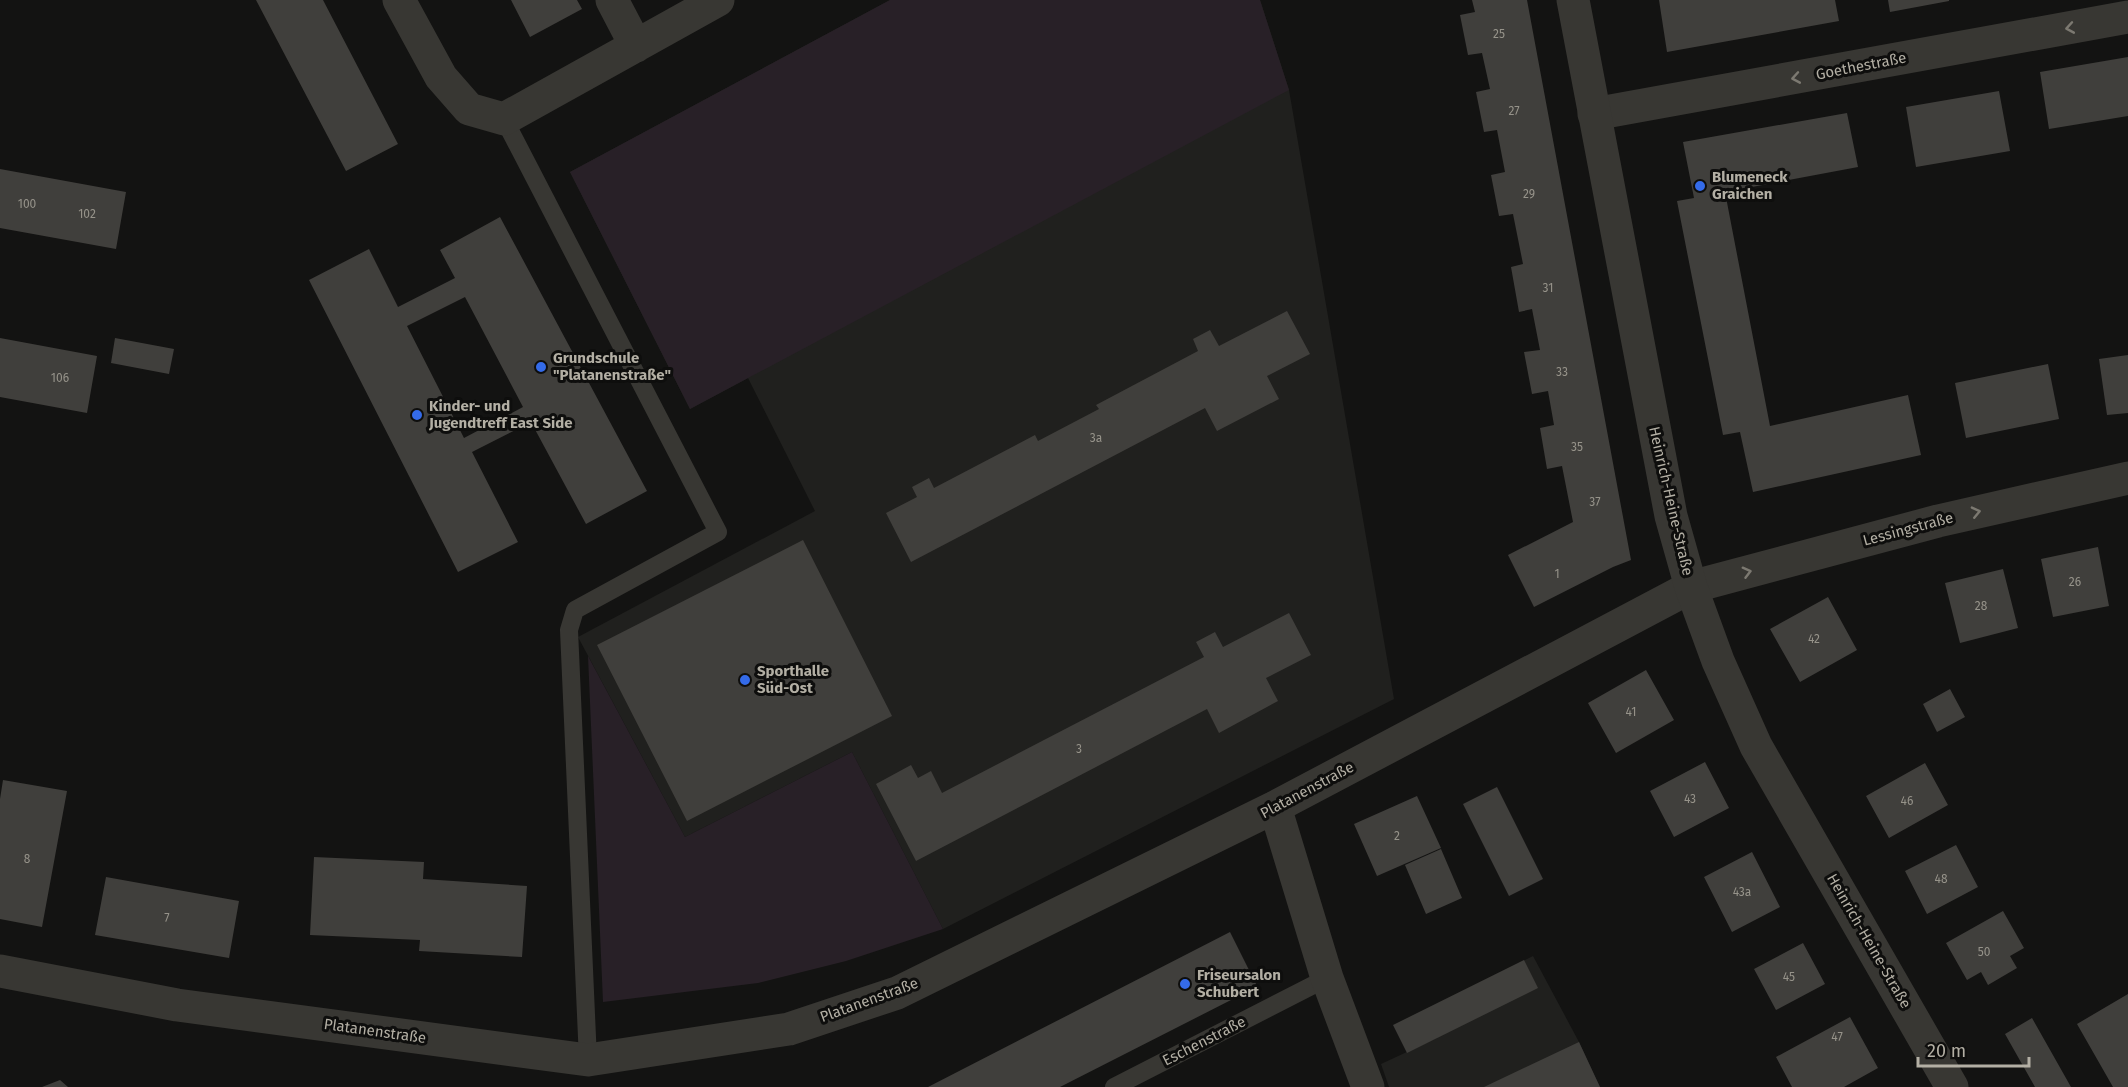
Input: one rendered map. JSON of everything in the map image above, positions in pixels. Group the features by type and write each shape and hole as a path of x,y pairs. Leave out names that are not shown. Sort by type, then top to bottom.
{"street":[{"path":"399,0 441,77 469,109 504,119 718,0"},
{"path":"612,0 636,46"},
{"name":"Heinrich-Heine-Straße","path":"1573,0 1671,516 1691,587 1718,662 1756,746 1952,1087"},
{"name":"Goethestraße","path":"1594,114 2128,17"},
{"name":"Lessingstraße","path":"1691,587 1938,520 2128,478"},
{"name":"Platanenstraße","path":"0,971 177,1005 593,1074 789,1029 897,993 1275,807 1691,587"},
{"path":"1275,807 1327,978 1368,1087"}],"lane":[{"path":"504,119 718,532 575,610 569,630 593,1074"},
{"name":"Eschenstraße","path":"1114,1087 1327,978"}],"shaded area":[{"path":"890,0 1260,0 1289,90 1394,699 943,929 852,752 685,837 578,637 815,511 748,378 690,409 570,172"},
{"path":"890,0 1260,0 1289,90 690,409 570,172"},
{"path":"588,656 685,837 852,752 943,929 846,961 758,983 603,1002"},
{"path":"1533,956 1600,1087 1389,1087 1381,1064 1437,1038 1423,1011"}],"building":[{"path":"256,0 323,0 398,144 346,171"},
{"path":"511,0 577,0 582,9 530,37"},
{"path":"1472,0 1527,0 1631,560 1534,607 1508,555 1573,522 1562,466 1547,469 1540,428 1554,425 1548,391 1532,394 1524,352 1540,350 1532,309 1519,312 1511,267 1523,264 1513,214 1499,216 1491,175 1505,172 1497,130 1484,132 1476,92 1490,89 1482,53 1468,55 1460,15 1475,12"},
{"path":"1659,0 1835,0 1839,21 1667,52"},
{"path":"1888,0 1949,0 1949,1 1890,12"},
{"path":"2128,57 2128,116 2049,129 2040,72"},
{"path":"1999,91 2010,151 1916,167 1906,107"},
{"path":"1847,113 1858,167 1725,192 1770,426 1908,395 1921,455 1753,492 1740,432 1723,435 1677,201 1694,198 1683,142"},
{"path":"0,169 126,192 116,249 0,228"},
{"name":"Grundschule \"Platanenstraße\"","path":"500,217 647,491 586,524 531,422 472,452 518,542 458,572 309,280 369,249 398,307 455,278 440,250","holes":["465,297 523,407 464,438 407,326"]},
{"path":"1287,311 1310,354 1267,376 1279,399 1217,431 1205,408 911,562 886,513 917,497 912,487 929,478 934,488 1035,435 1038,441 1099,409 1096,405 1198,351 1193,339 1210,330 1219,346"},
{"path":"0,338 97,356 87,413 0,397"},
{"path":"115,338 174,349 169,374 111,363"},
{"path":"2128,355 2128,413 2107,415 2099,359"},
{"path":"2048,364 2059,419 1966,438 1955,383"},
{"name":"Sporthalle Süd-Ost","path":"803,540 892,716 687,821 597,645"},
{"path":"2098,547 2109,606 2053,617 2041,559"},
{"path":"2003,569 2018,628 1960,643 1945,583"},
{"path":"1828,597 1857,650 1800,682 1770,629"},
{"path":"1289,613 1311,655 1266,678 1278,701 1219,733 1207,709 916,861 876,784 911,765 918,778 931,771 942,793 1204,657 1196,642 1215,632 1223,647"},
{"path":"1646,670 1674,720 1616,753 1588,703"},
{"path":"1950,689 1965,717 1937,732 1923,704"},
{"path":"1705,762 1729,808 1674,837 1650,791"},
{"path":"1925,763 1948,805 1889,838 1866,796"},
{"path":"3,780 67,791 42,927 0,919 0,799"},
{"path":"1497,787 1543,879 1509,896 1463,804"},
{"path":"1417,796 1441,848 1377,876 1354,824"},
{"path":"1956,845 1978,887 1927,914 1905,871"},
{"path":"1441,849 1462,898 1426,914 1405,865"},
{"path":"1752,852 1780,907 1732,932 1704,877"},
{"path":"314,857 424,862 423,879 527,886 522,957 419,951 420,940 310,935"},
{"path":"106,877 239,901 229,958 95,935"},
{"path":"2003,911 2024,948 2010,956 2017,968 1988,985 1981,972 1967,980 1946,943"},
{"path":"1230,932 1257,986 1231,1000 1060,1087 928,1087"},
{"path":"1803,943 1825,984 1776,1010 1754,969"},
{"path":"1524,960 1538,988 1407,1053 1393,1025"},
{"path":"2128,994 2128,1087 2113,1087 2077,1024"},
{"path":"1850,1017 1878,1068 1844,1087 1792,1087 1776,1057"},
{"path":"2032,1018 2071,1087 2035,1087 2005,1034"},
{"path":"1579,1042 1600,1087 1484,1087"},
{"path":"60,1080 68,1087 42,1087"}],"place":[{"name":"Blumeneck Graichen","path":"1700,186"},
{"name":"Grundschule \"Platanenstraße\"","path":"541,367"},
{"name":"Kinder- und Jugendtreff East Side","path":"417,415"},
{"name":"Sporthalle Süd-Ost","path":"745,680"},
{"name":"Friseursalon Schubert","path":"1185,984"}]}
